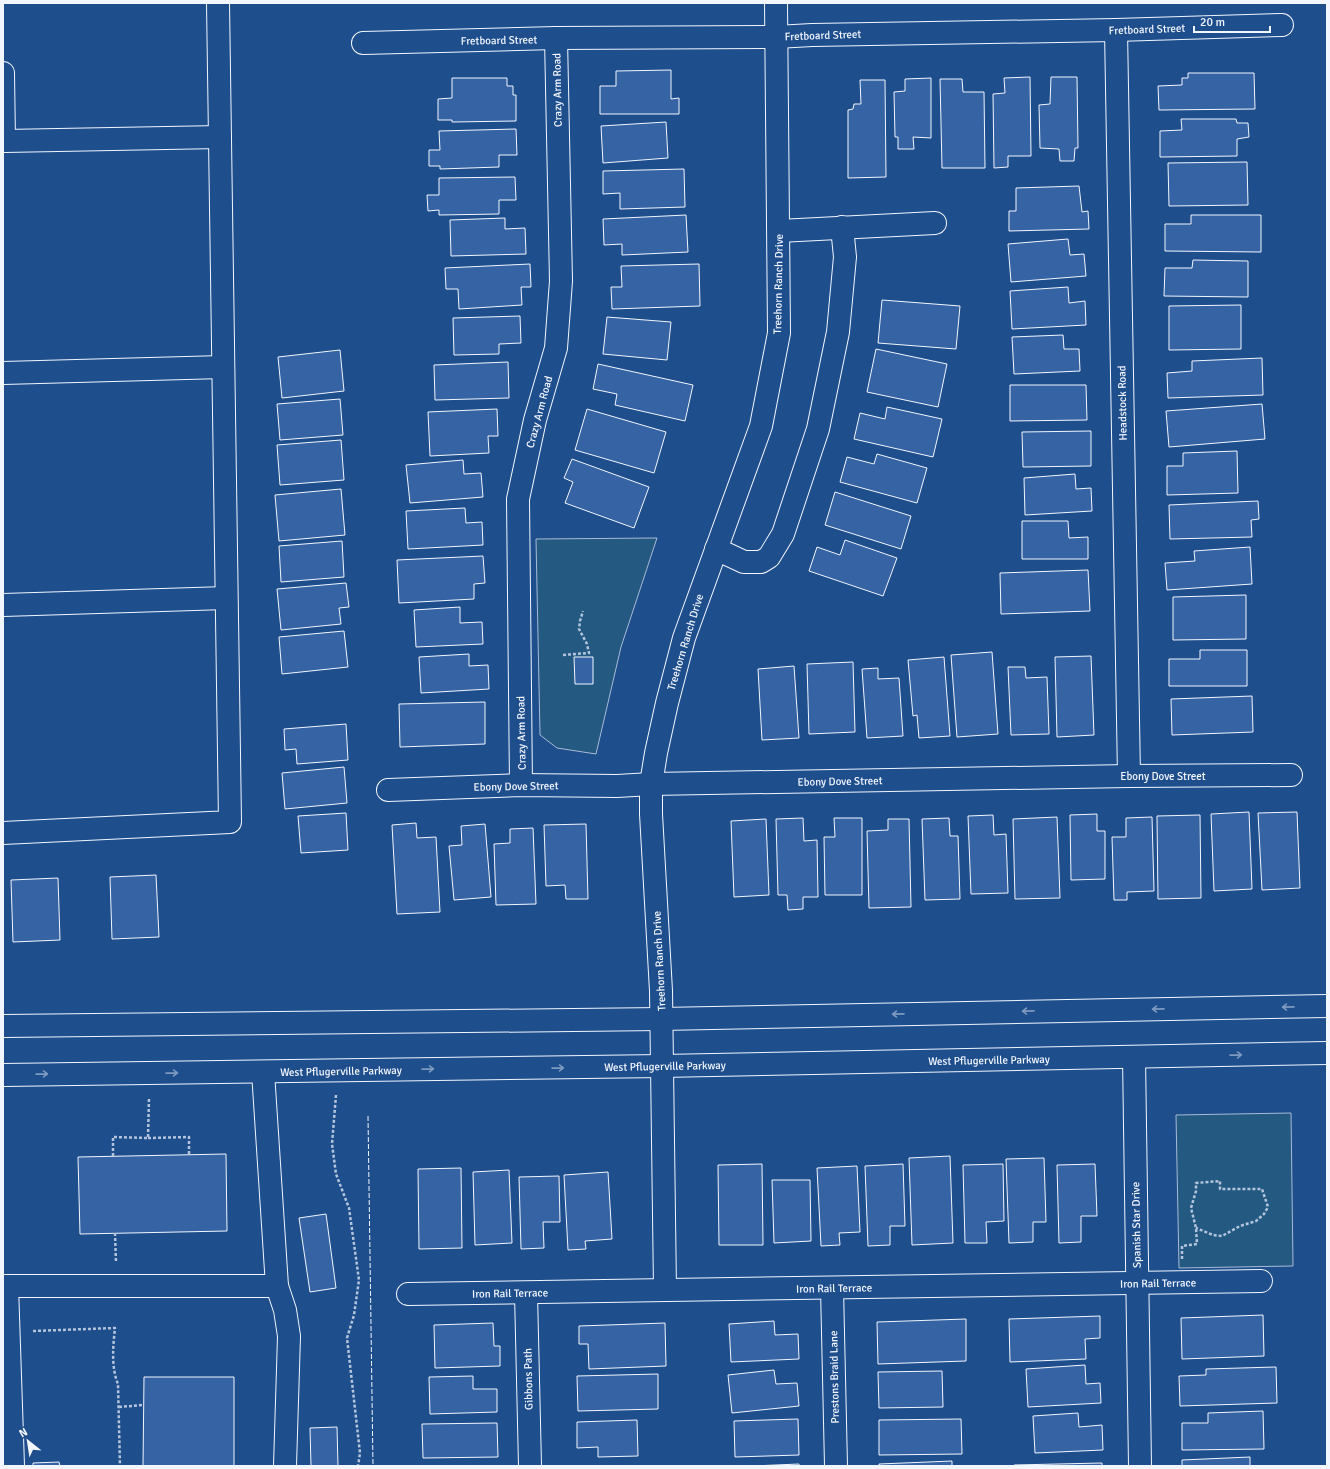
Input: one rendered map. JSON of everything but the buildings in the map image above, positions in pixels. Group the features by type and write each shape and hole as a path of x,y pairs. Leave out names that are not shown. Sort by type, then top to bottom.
{"street":[{"path":"3,833 230,822 218,3"},
{"name":"Treehorn Ranch Drive","path":"666,1290 661,991 651,814 651,784 664,717 684,638 761,426 779,333 776,3"},
{"name":"Fretboard Street","path":"363,43 556,38 776,37 812,34 1116,30 1282,25"},
{"name":"Headstock Road","path":"1116,30 1129,776"},
{"name":"Crazy Arm Road","path":"521,785 518,499 535,420 556,348 561,281 556,38"},
{"path":"3,73 4,141 220,137"},
{"path":"779,231 936,223"},
{"path":"716,549 744,562 761,562 769,557 783,534 818,429 838,332 845,257 842,227"},
{"path":"3,374 223,367"},
{"path":"3,605 226,598"},
{"name":"Ebony Dove Street","path":"388,790 521,785 617,786 651,784 1129,776 1291,775"},
{"path":"3,1026 661,1019 1327,1006"},
{"name":"West Pflugerville Parkway","path":"3,1075 662,1066 1327,1053"},
{"name":"Spanish Star Drive","path":"1134,1057 1140,1466"},
{"path":"263,1072 277,1286 284,1310 289,1336 285,1466"},
{"name":"Iron Rail Terrace","path":"408,1294 1261,1281"},
{"path":"12,1466 5,1286 277,1286"},
{"name":"Prestons Braid Lane","path":"832,1288 836,1466"},
{"name":"Gibbons Path","path":"526,1292 530,1466"}],"path":[{"path":"563,655 589,654 587,644 579,629 583,611"},
{"path":"336,1095 332,1144 336,1174 349,1208 359,1280 354,1315 347,1338 360,1453 358,1466"},
{"path":"148,1138 149,1098"},
{"path":"113,1156 112,1138 189,1137 189,1154"},
{"path":"1182,1265 1182,1246 1197,1244 1196,1228 1191,1208 1196,1191 1196,1183 1220,1181 1220,1189 1262,1189 1268,1206 1264,1214 1256,1221 1240,1226 1222,1236 1208,1234 1196,1228"},
{"path":"115,1233 116,1270"},
{"path":"30,1331 115,1328 114,1374 118,1384 120,1466"},
{"path":"119,1407 143,1405"}],"shaded area":[{"path":"657,538 621,647 596,754 557,748 540,735 536,539"},
{"path":"1291,1113 1293,1266 1179,1268 1176,1115"}],"fence":[{"path":"368,1116 373,1466"}]}
